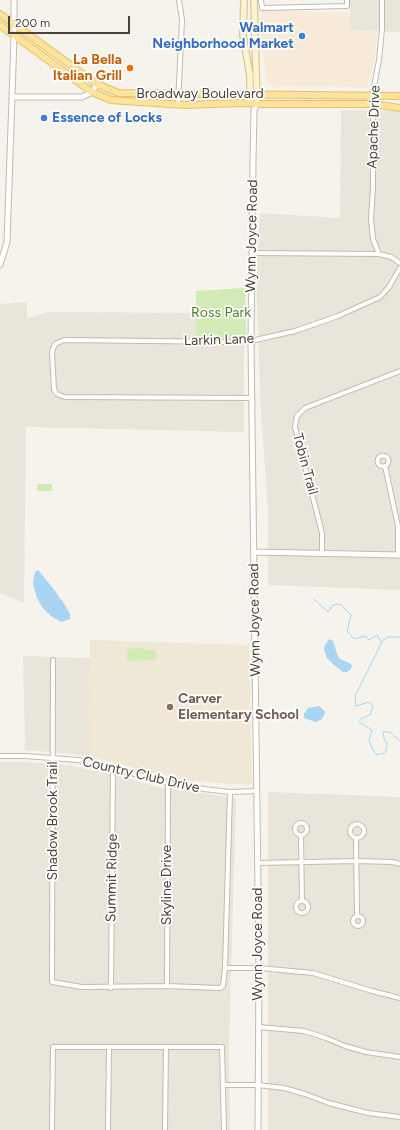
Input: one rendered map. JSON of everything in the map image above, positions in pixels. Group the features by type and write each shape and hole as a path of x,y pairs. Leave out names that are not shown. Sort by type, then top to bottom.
{"main road":[{"name":"Wynn Joyce Road","path":"244,0 243,35 250,76 250,93 254,106"},
{"name":"Wynn Joyce Road","path":"254,0 258,94 254,106"},
{"name":"Broadway Boulevard","path":"0,14 97,84 118,93 250,93 372,97 400,96"},
{"path":"244,19 254,20"},
{"name":"Broadway Boulevard","path":"0,25 92,92 110,100 254,106 374,104 400,108"},
{"path":"308,95 308,104"}],"street":[{"path":"0,265 7,242 14,0"},
{"path":"178,104 182,20 179,0"},
{"path":"262,0 262,8 347,6 347,0"},
{"name":"Apache Drive","path":"379,254 373,239 371,219 374,104 372,97 379,60 382,29 382,0"},
{"path":"12,97 82,96 92,92 97,84"},
{"name":"Wynn Joyce Road","path":"254,106 251,340 259,968 258,1130"},
{"path":"252,253 379,254 390,257 400,263"},
{"name":"Larkin Lane","path":"252,398 65,397 57,394 54,390 52,352 55,344 64,340 232,342 251,340 295,331 338,316 380,297 389,288 400,268"},
{"name":"Tobin Trail","path":"322,553 322,533 295,427 297,416 305,408 400,371"},
{"path":"254,552 399,555 398,526 385,466"},
{"name":"Shadow Brook Trail","path":"54,660 52,982 82,987 111,988"},
{"name":"Country Club Drive","path":"0,756 25,756 78,760 168,783 230,792 257,791"},
{"name":"Summit Ridge","path":"111,988 113,768"},
{"name":"Skyline Drive","path":"167,986 168,783"},
{"path":"111,988 167,986 220,988 223,986 225,968 230,792"},
{"path":"301,836 302,900"},
{"path":"356,838 357,916"},
{"path":"257,863 357,861 392,862 400,864"},
{"path":"225,968 259,968 313,973 400,998"},
{"path":"258,1027 304,1031 366,1052 400,1057"},
{"path":"52,1130 53,1047 222,1047 224,1130"},
{"path":"108,1130 109,1047"},
{"path":"165,1130 166,1047"},
{"path":"223,1085 258,1085 284,1088 306,1094 329,1103 368,1113 400,1116"}],"shaded area":[{"path":"350,0 400,0 400,32 350,31"},
{"path":"261,10 350,13 350,31 377,32 375,57 367,88 318,86 271,87 271,84 267,84 260,30"},
{"path":"341,110 400,111 400,590 268,585 268,511 261,413 256,277 260,213 340,218"},
{"path":"27,302 27,318 48,312 196,313 196,339 244,339 244,432 26,427 24,603 0,593 0,304"},
{"name":"Carver Elementary School","path":"90,640 249,645 252,783 250,785 193,781 89,756"},
{"path":"23,656 90,658 89,756 25,750"},
{"path":"0,762 68,765 158,787 236,798 229,1046 230,1130 0,1130"},
{"path":"268,792 400,797 400,1130 268,1130"}],"green space":[{"name":"Ross Park","path":"245,288 246,337 244,339 196,339 196,291"},
{"path":"37,484 52,484 52,491 37,491"},
{"path":"144,648 144,650 155,650 156,660 127,661 127,649"}],"water":[{"path":"38,570 62,600 70,614 70,619 61,622 51,616 42,607 37,598 33,584 34,576"},
{"path":"329,639 333,641 340,659 351,664 352,666 350,670 347,672 343,672 327,658 324,650"},
{"path":"319,706 325,713 322,719 316,722 304,718 304,714 308,708"}],"waterway":[{"path":"314,599 328,612 333,605 340,604 351,615 347,631 354,639 365,636 369,640 377,635 381,642"},
{"path":"400,637 388,637 383,640 355,696 356,706 369,702 373,706 370,715 362,718 359,722 372,730 369,740 377,755 386,751 387,743 384,739 383,732 390,732 400,741"}],"place":[{"name":"Walmart Neighborhood Market","path":"302,36"},
{"name":"La Bella Italian Grill","path":"130,68"},
{"name":"Essence of Locks","path":"44,118"},
{"name":"Carver Elementary School","path":"170,707"}]}
